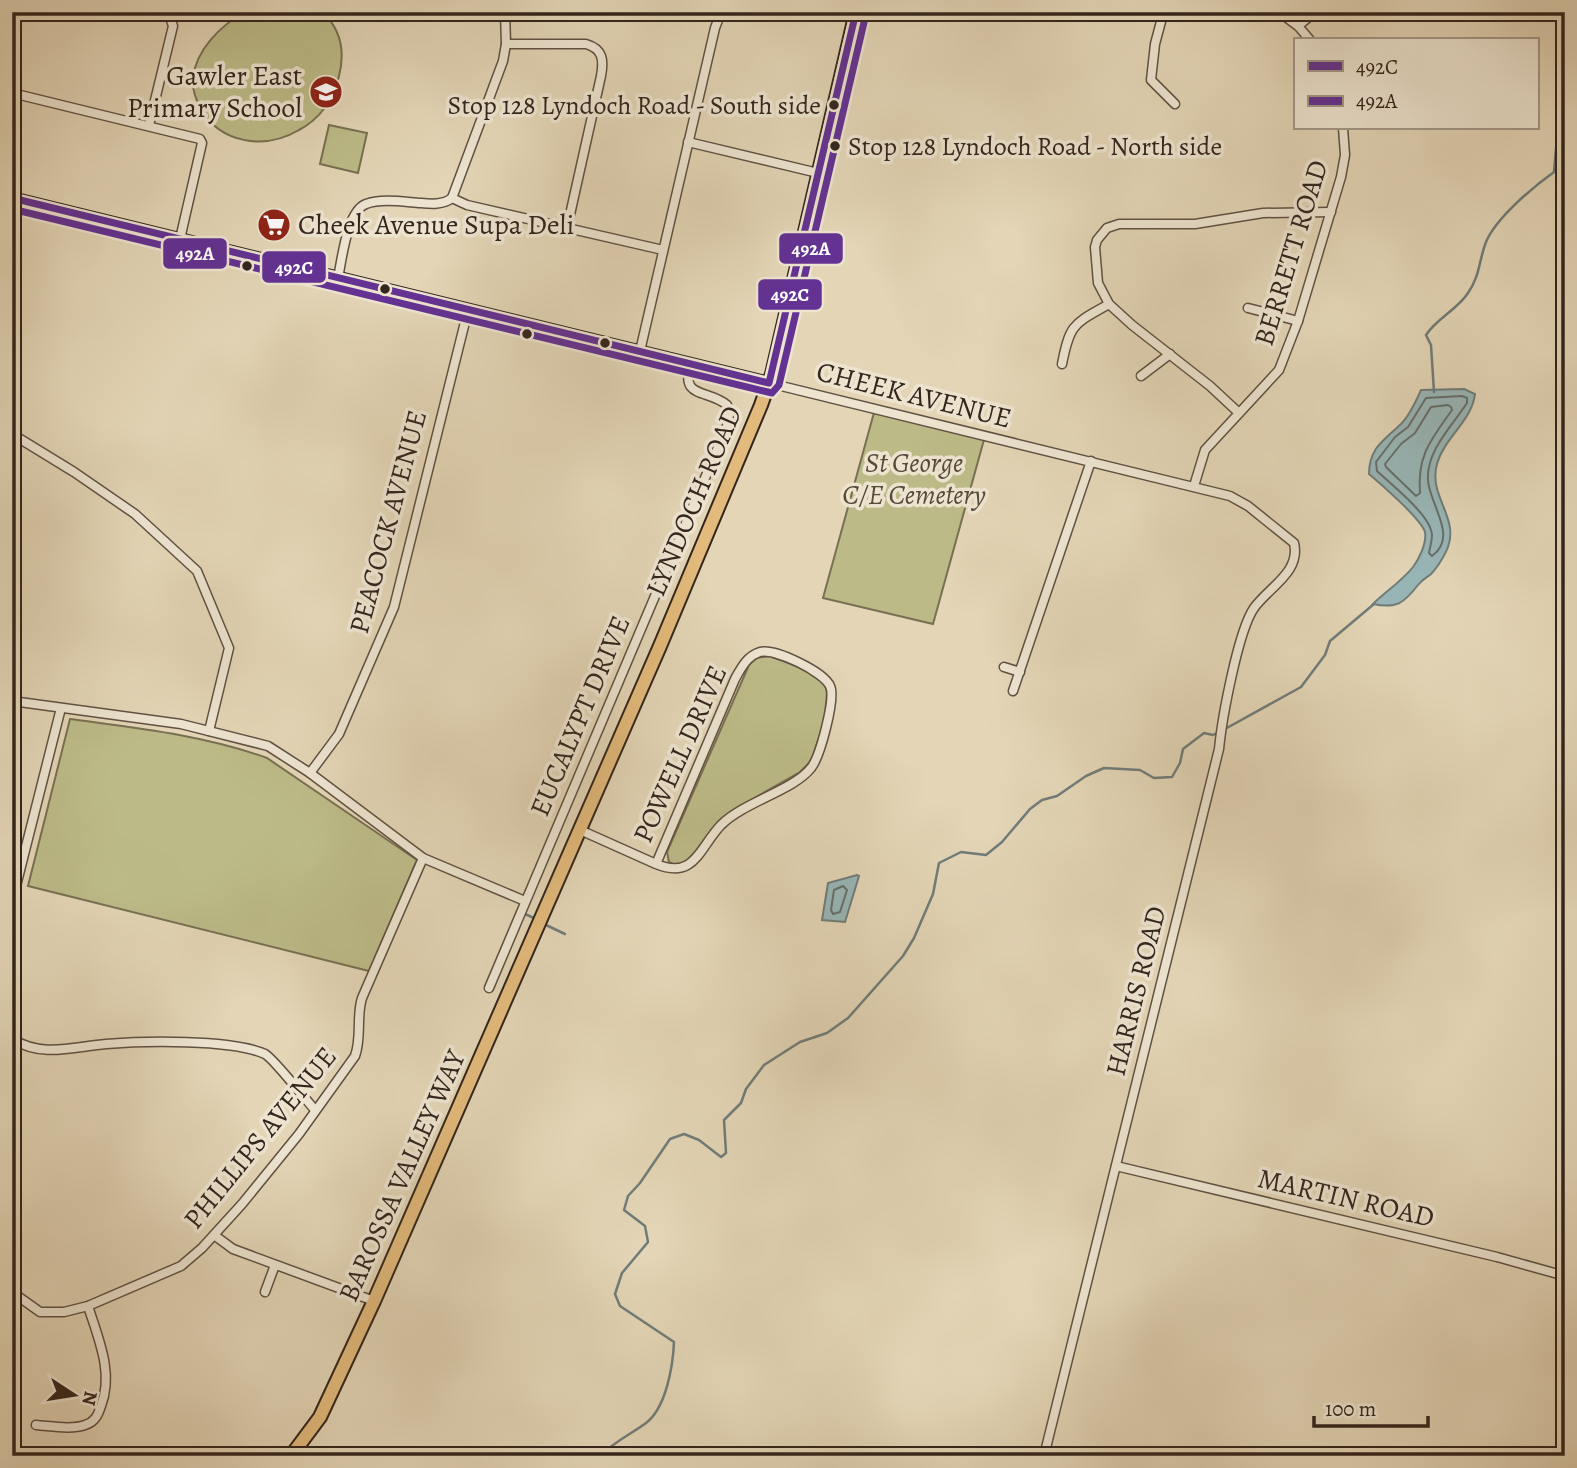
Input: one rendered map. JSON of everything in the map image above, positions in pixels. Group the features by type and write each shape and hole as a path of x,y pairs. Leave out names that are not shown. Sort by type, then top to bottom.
{"main road":[{"name":"LYNDOCH ROAD","path":"545,910 665,634 769,383 856,12"},
{"name":"BAROSSA VALLEY WAY","path":"291,1456 320,1417 374,1301 545,910"}],"street":[{"path":"64,12 71,15 74,12"},
{"path":"149,125 173,26 168,12"},
{"path":"338,278 352,219 363,205 373,202 427,204 446,202 452,198 500,69 506,44 505,12"},
{"path":"640,351 721,12"},
{"path":"1165,12 1155,44 1150,80 1175,104"},
{"path":"1279,12 1298,26 1308,38"},
{"path":"1298,26 1315,12"},
{"path":"506,44 586,44 595,46 602,55 601,76 566,228"},
{"path":"12,93 195,137 202,143 180,239"},
{"name":"BERRETT ROAD","path":"1194,486 1205,450 1279,370 1298,321 1341,177 1345,155 1343,130"},
{"path":"688,142 818,173"},
{"name":"CHEEK AVENUE","path":"12,198 1194,486 1230,496 1248,506 1277,528 1295,547"},
{"path":"452,198 467,205 663,250"},
{"path":"1239,413 1110,304 1098,283 1095,247 1100,234 1114,225 1195,224 1263,213 1331,212"},
{"path":"1062,364 1068,336 1076,323 1110,304"},
{"path":"1248,308 1298,321"},
{"name":"PEACOCK AVENUE","path":"310,773 339,734 394,607 468,310"},
{"path":"1142,376 1170,354"},
{"name":"EUCALYPT DRIVE","path":"489,988 727,426 727,405 715,397 700,394 689,385 687,376 691,363"},
{"path":"12,434 135,514 197,571 229,648 209,731"},
{"path":"1013,691 1091,461"},
{"name":"HARRIS ROAD","path":"1044,1456 1219,749 1231,683 1246,624 1255,607 1292,568 1295,547"},
{"name":"POWELL DRIVE","path":"580,830 667,869 689,865 722,824 752,803 800,778 811,768 816,760 832,702 831,686 822,674 770,652 758,653 746,662 735,679 656,864"},
{"path":"1004,667 1020,672"},
{"path":"12,701 181,724 275,749 423,858 525,901"},
{"path":"12,902 61,708"},
{"name":"PHILLIPS AVENUE","path":"12,1293 40,1312 64,1312 88,1306 181,1266 214,1235 283,1154 355,1056 362,998 423,858"},
{"path":"12,1039 47,1051 115,1044 198,1043 251,1051 270,1058 315,1110"},
{"name":"MARTIN ROAD","path":"1116,1166 1497,1257 1565,1276"},
{"path":"214,1235 233,1249 374,1301"},
{"path":"265,1292 275,1265"},
{"path":"36,1425 80,1427 93,1422 100,1410 106,1390 106,1372 88,1306"}],"green space":[{"path":"244,12 322,12 334,26 340,41 342,58 339,76 334,93 325,108 299,130 272,140 245,140 220,130 201,109 194,90 195,67 204,48 219,31"},
{"path":"329,125 367,133 358,173 320,164"},
{"name":"St George C/E Cemetery","path":"875,409 985,436 933,624 823,598"},
{"path":"770,656 815,675 823,682 827,691 826,713 813,756 800,772 730,812 686,863 675,865 669,862 667,852 749,665 756,658"},
{"path":"70,719 194,738 267,758 417,860 369,971 28,886"}],"water":[{"path":"1464,389 1475,394 1473,404 1445,446 1435,476 1450,526 1447,550 1433,571 1404,600 1388,606 1373,604 1413,567 1422,551 1425,532 1400,502 1369,474 1372,457 1379,445 1407,416 1421,390"},
{"path":"859,876 845,922 822,920 828,883"}],"waterway":[{"path":"1434,392 1431,345 1426,335 1472,287 1486,242 1498,223 1526,194 1554,172 1556,148 1565,130"},
{"path":"1225,729 1301,687 1325,655 1330,641 1374,604"},
{"path":"601,1456 653,1416 659,1407 670,1374 674,1342 620,1306 615,1294 622,1273 648,1242 645,1226 624,1210 628,1196 670,1139 684,1134 699,1140 721,1157 726,1153 724,1120 741,1103 746,1089 764,1065 800,1042 827,1033 848,1018 903,956 933,894 939,863 961,852 986,855 1042,800 1057,796 1086,776 1104,768 1140,770 1154,778 1172,777 1180,763 1183,749 1204,733 1213,735 1219,732"},
{"path":"525,914 534,918"},
{"path":"546,925 565,934"}],"transit line":[{"name":"492C","path":"12,198 769,383 856,12"},
{"name":"492A","path":"12,209 772,393 779,385 866,14"}],"place":[{"name":"Gawler East Primary School","path":"326,92"},
{"name":"Stop 128 Lyndoch Road - South side","path":"834,105"},
{"name":"Stop 128 Lyndoch Road - North side","path":"835,146"},
{"name":"Cheek Avenue Supa Deli","path":"274,225"}]}
